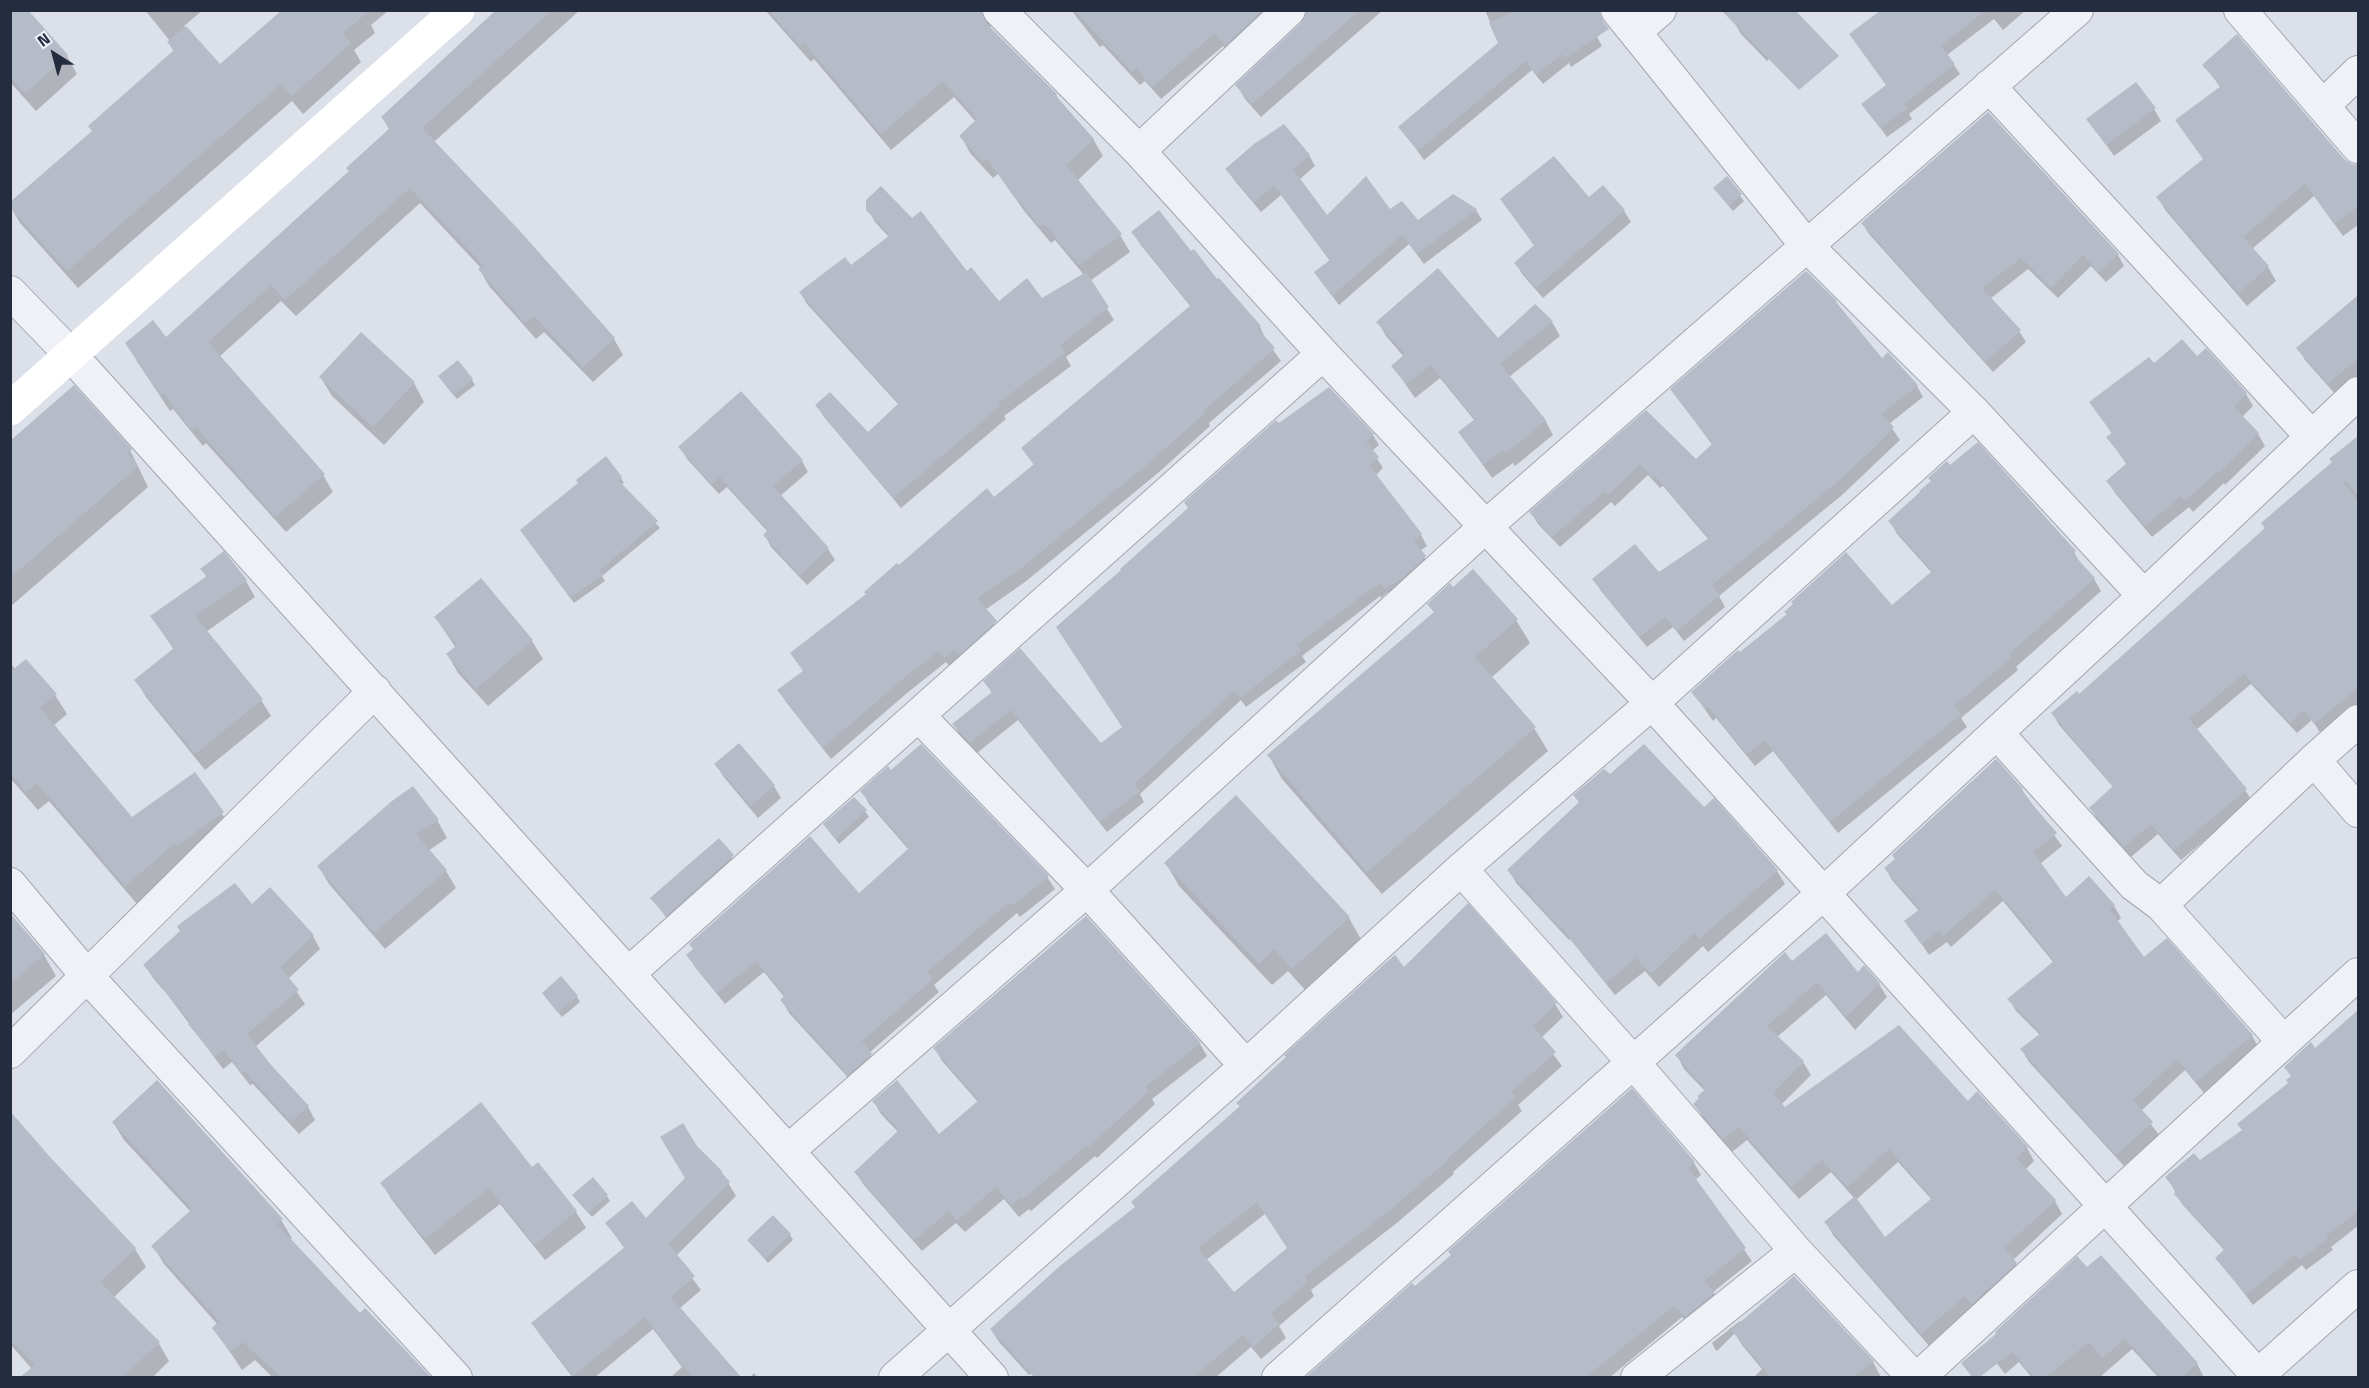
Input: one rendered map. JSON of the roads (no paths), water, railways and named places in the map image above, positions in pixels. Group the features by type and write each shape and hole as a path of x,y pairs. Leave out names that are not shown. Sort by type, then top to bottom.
{"street":[{"path":"10,408 458,10"},
{"path":"999,10 1138,151 1323,354 1652,703 2258,1377 2358,1286"},
{"path":"1138,151 1289,10"},
{"path":"1660,10 1626,21 1806,245 1974,412 2144,596"},
{"path":"788,1151 1087,890 1485,527 2077,10"},
{"path":"2240,10 2358,147"},
{"path":"2323,106 2358,72"},
{"path":"1989,86 2312,436"},
{"path":"10,292 70,354 992,1377"},
{"path":"628,974 1323,354"},
{"path":"1278,1377 1824,893 2144,596 2358,393"},
{"path":"895,1377 1246,1066 1461,869 1652,703 1974,412"},
{"path":"10,1052 375,691"},
{"path":"918,715 1087,890 1246,1066"},
{"path":"2161,905 2313,760 2358,721"},
{"path":"1997,733 2134,885 2161,905 2284,1042"},
{"path":"2313,760 2358,811"},
{"path":"1461,869 1632,1061 1796,1251 1916,1377 2358,974"},
{"path":"10,885 87,976 456,1377"},
{"path":"1645,1375 1796,1251"}]}
